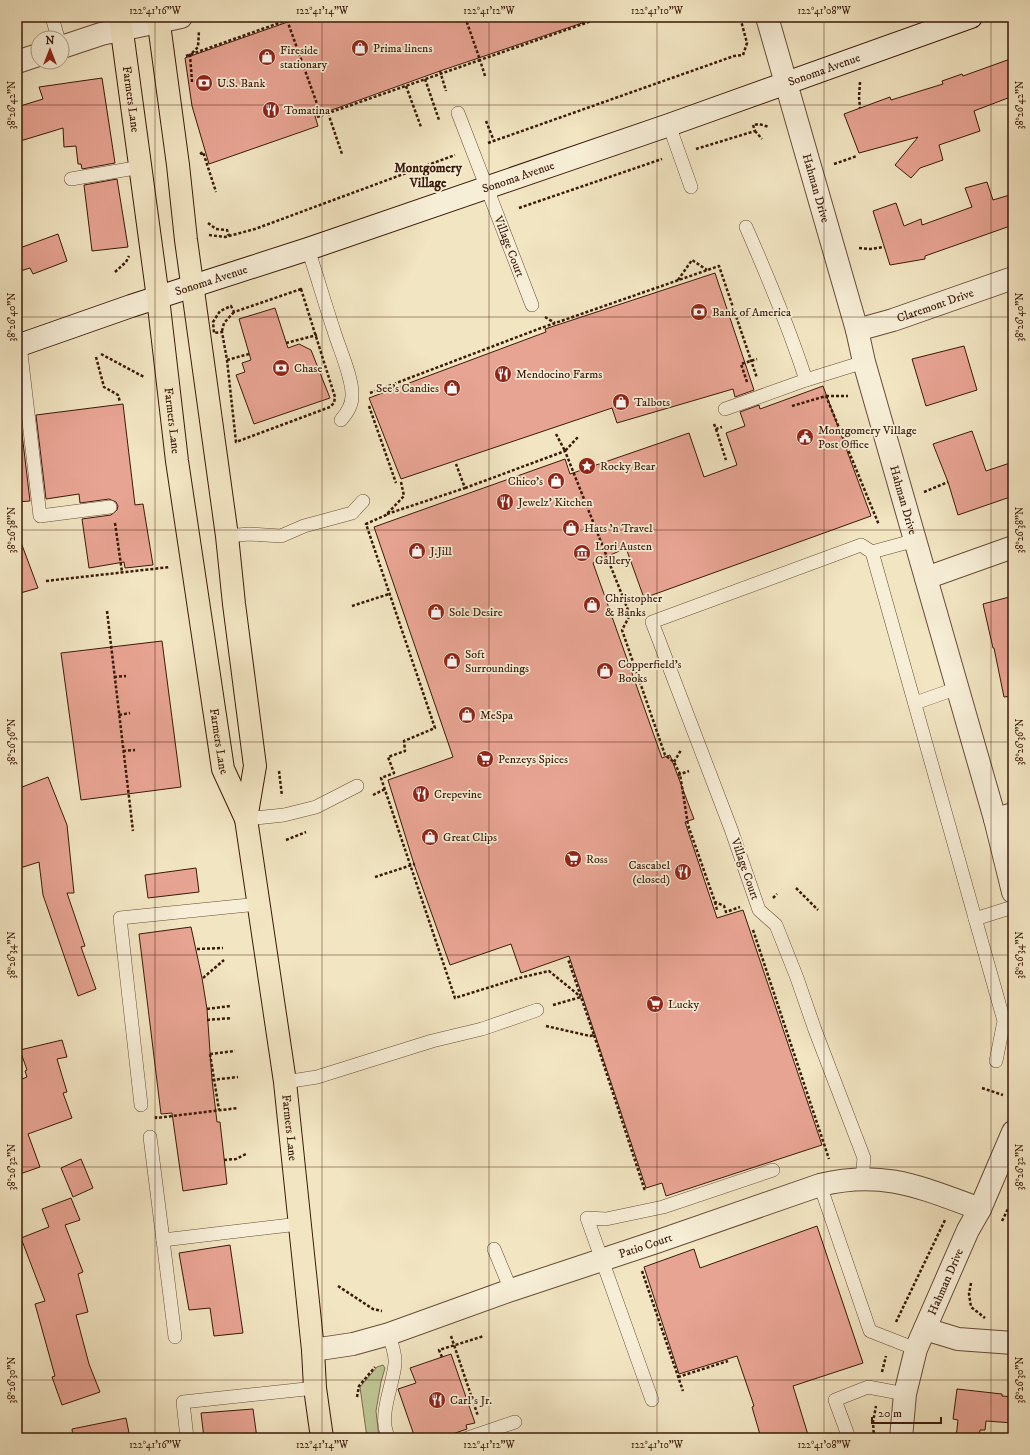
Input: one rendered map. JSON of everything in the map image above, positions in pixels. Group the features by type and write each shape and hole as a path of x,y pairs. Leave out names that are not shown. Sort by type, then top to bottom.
{"main road":[{"name":"Farmers Lane","path":"158,20 227,536 254,766 246,819 285,1082 313,1350 315,1388 322,1438"},
{"name":"Farmers Lane","path":"121,24 158,298 177,461 223,769 246,819"}],"street":[{"path":"70,44 101,34 121,24 181,17"},
{"name":"Hahman Drive","path":"767,17 958,688 1004,817 1013,892"},
{"name":"Sonoma Avenue","path":"18,345 131,306 308,249 669,125 971,17"},
{"path":"17,62 30,58"},
{"name":"Claremont Drive","path":"857,330 893,320 1013,278"},
{"path":"926,578 1013,547"},
{"name":"Hahman Drive","path":"901,1438 905,1394 916,1349 1013,1132"},
{"name":"Patio Court","path":"313,1350 353,1344 389,1334 511,1290 835,1181 862,1178 881,1179 915,1185 980,1208"},
{"path":"925,1329 958,1339 1013,1343"}],"lane":[{"path":"52,17 56,30"},
{"name":"Village Court","path":"458,113 532,305"},
{"path":"669,125 691,186"},
{"path":"71,179 141,167"},
{"path":"746,227 776,298 806,380"},
{"path":"308,249 346,365 352,390 348,411 341,420"},
{"path":"18,345 40,516 110,507"},
{"path":"725,409 806,380 864,362"},
{"path":"227,536 248,534 281,536 304,526 352,513 363,501"},
{"path":"916,540 872,552 1004,1021 996,1061"},
{"name":"Village Court","path":"862,1178 864,1158 815,1030 797,978 776,925 759,910 731,829 652,622 861,545 872,552"},
{"path":"915,704 958,688"},
{"path":"246,819 284,815 316,807 357,786"},
{"path":"142,1105 120,918 258,904"},
{"path":"975,919 1013,907"},
{"path":"285,1082 317,1077 432,1041 482,1029 538,1010"},
{"path":"150,1137 175,1337"},
{"path":"652,1400 586,1218 606,1219 663,1207 773,1170"},
{"path":"820,1185 870,1331 916,1349"},
{"path":"163,1240 299,1224"},
{"path":"494,1250 511,1290"},
{"path":"389,1334 395,1356 395,1364 386,1407 386,1428 389,1438"},
{"path":"849,1438 835,1400 868,1387 905,1394"},
{"path":"187,1438 183,1402 315,1388"},
{"path":"468,1438 515,1422"}],"path":[{"path":"190,55 296,17"},
{"path":"465,17 485,76"},
{"path":"317,116 406,86 440,72 480,60 603,17"},
{"path":"203,220 216,229 227,230 229,236 254,229 471,149 734,56 743,55 747,44 740,17"},
{"path":"287,20 321,115"},
{"path":"440,72 446,91"},
{"path":"425,79 439,120"},
{"path":"860,82 860,108"},
{"path":"406,86 421,127"},
{"path":"328,113 342,154"},
{"path":"486,121 494,141"},
{"path":"762,139 755,131 753,125 758,124 769,127"},
{"path":"519,208 679,154 755,131"},
{"path":"195,155 203,152 216,192"},
{"path":"834,164 857,156"},
{"path":"859,248 870,249 884,246"},
{"path":"115,272 126,262 131,252"},
{"path":"678,281 692,260 707,271"},
{"path":"366,395 540,328 719,266 759,382"},
{"path":"301,289 335,397 334,402 330,407 236,442 227,360 222,332 224,323 234,312 301,289"},
{"path":"220,311 231,306 234,312"},
{"path":"213,322 214,333 222,332"},
{"path":"286,343 334,331"},
{"path":"101,354 147,378"},
{"path":"227,360 249,354"},
{"path":"96,357 104,387 118,394 120,402"},
{"path":"748,386 741,364 757,359"},
{"path":"826,396 879,525"},
{"path":"786,408 826,396 848,396"},
{"path":"368,401 396,483"},
{"path":"714,422 726,460"},
{"path":"716,429 723,427"},
{"path":"556,434 566,452 630,615"},
{"path":"578,437 566,452 386,515 366,524 435,728 404,741 405,751 388,757 394,773 381,778 455,998 520,978 549,971 581,998"},
{"path":"456,464 465,488"},
{"path":"386,515 404,496 401,482"},
{"path":"110,507 113,507 122,572"},
{"path":"46,582 172,567"},
{"path":"352,606 389,594"},
{"path":"643,607 630,615 622,630 665,755 674,762 680,774 688,825 717,910"},
{"path":"107,610 133,831"},
{"path":"114,678 126,676"},
{"path":"119,715 130,713"},
{"path":"123,751 135,750"},
{"path":"286,840 306,832"},
{"path":"375,877 414,864"},
{"path":"796,888 818,910"},
{"path":"715,902 724,906 726,912 744,905"},
{"path":"752,927 830,1159"},
{"path":"197,949 223,948"},
{"path":"568,959 645,1191 639,1193"},
{"path":"202,978 224,960"},
{"path":"538,1010 581,998"},
{"path":"207,1009 230,1006"},
{"path":"207,1020 232,1018"},
{"path":"544,1025 590,1036 594,1035"},
{"path":"219,1110 209,1054 235,1051"},
{"path":"213,1080 238,1077"},
{"path":"982,1088 1003,1095"},
{"path":"156,1114 156,1118 238,1108"},
{"path":"224,1160 236,1159 246,1154"},
{"path":"1001,1222 1008,1209"},
{"path":"639,1264 683,1391"},
{"path":"971,1282 969,1294 970,1307 989,1319"},
{"path":"338,1286 373,1309 384,1312"},
{"path":"449,1332 480,1423"},
{"path":"442,1357 439,1350 484,1336"},
{"path":"678,1377 728,1361"},
{"path":"357,1397 359,1386 380,1363"}],"green space":[{"path":"383,1365 385,1368 376,1411 379,1438 367,1438 360,1387 377,1367"}],"building":[{"path":"302,17 590,17 591,20 440,71 315,116 318,126 209,164 192,106 185,58"},
{"path":"1013,58 1013,96 974,111 980,131 939,145 943,160 920,168 911,178 895,165 918,137 859,153 844,114 890,97 891,100 943,84 942,81 962,74 963,76"},
{"path":"102,78 115,163 82,169 81,164 78,164 76,146 64,147 63,128 17,142 17,107 43,99 39,87"},
{"path":"117,179 128,247 92,251 84,185"},
{"path":"987,182 993,200 1013,194 1013,225 925,256 925,259 890,265 873,211 896,203 904,226 921,219 922,225 972,207 965,188"},
{"path":"58,234 67,261 33,274 30,268 17,272 17,249"},
{"path":"715,273 754,390 735,397 733,389 617,423 612,408 401,479 369,398 546,332 545,329"},
{"name":"Chase","path":"275,308 288,348 299,344 311,350 330,398 254,424 236,375 245,372 242,363 251,360 239,319"},
{"path":"964,346 977,390 926,406 912,359"},
{"path":"823,386 871,516 644,598 626,548 593,563 662,758 670,755 694,819 685,822 717,918 743,910 822,1145 666,1196 662,1183 646,1188 569,956 521,973 511,944 450,965 414,864 388,780 453,757 374,527 565,459 570,474 689,433 704,477 737,465 726,433 745,426 740,412 759,405 760,409"},
{"path":"123,404 135,505 143,504 153,565 125,568 124,562 89,568 82,519 111,515 117,510 118,506 116,502 109,499 80,503 79,494 46,499 36,415"},
{"path":"17,417 20,417 30,501 17,502"},
{"path":"972,431 986,471 1013,462 1013,496 958,515 948,482 933,444"},
{"path":"19,537 38,588 17,594 17,538"},
{"path":"1013,596 1013,696 1004,697 983,604"},
{"path":"162,641 181,787 81,800 61,653"},
{"path":"48,777 67,825 74,893 67,893 85,946 81,947 96,989 78,996 43,895 39,862 17,869 17,789"},
{"path":"196,868 199,892 148,898 145,875"},
{"path":"191,927 207,1009 212,1080 217,1122 220,1122 227,1184 183,1191 172,1113 161,1114 139,934"},
{"path":"62,1040 67,1057 57,1059 67,1092 63,1093 72,1118 28,1134 40,1167 17,1175 17,1081 27,1077 25,1071 27,1070 20,1050"},
{"path":"81,1159 93,1188 73,1197 61,1168"},
{"path":"71,1198 80,1220 65,1225 83,1272 78,1274 88,1312 76,1315 89,1364 100,1392 62,1405 52,1377 55,1376 35,1304 45,1301 21,1238 49,1227 42,1209"},
{"path":"817,1226 863,1363 793,1386 809,1438 761,1438 752,1407 754,1406 737,1356 679,1374 644,1267 694,1249 700,1268"},
{"path":"230,1245 243,1333 214,1336 210,1308 189,1310 179,1253"},
{"path":"451,1354 475,1423 466,1425 467,1429 441,1438 415,1438 398,1389 416,1383 410,1368"},
{"path":"957,1389 1002,1394 1002,1396 1013,1397 1013,1423 986,1421 985,1430 980,1430 979,1438 956,1438 958,1420 953,1419"},
{"path":"253,1409 257,1438 204,1438 201,1413"},
{"path":"126,1418 130,1438 73,1438 72,1429"}],"place":[{"name":"Prima linens","path":"360,48"},
{"name":"Fireside stationary","path":"267,57"},
{"name":"U.S. Bank","path":"204,83"},
{"name":"Tomatina","path":"271,110"},
{"name":"Bank of America","path":"699,312"},
{"name":"Chase","path":"281,368"},
{"name":"Mendocino Farms","path":"503,374"},
{"name":"See's Candies","path":"452,388"},
{"name":"Talbots","path":"621,402"},
{"name":"Montgomery Village Post Office","path":"805,437"},
{"name":"Rocky Bear","path":"587,466"},
{"name":"Chico's","path":"556,481"},
{"name":"Jewelz' Kitchen","path":"505,502"},
{"name":"Hats 'n Travel","path":"571,528"},
{"name":"J.Jill","path":"417,551"},
{"name":"Lori Austen Gallery","path":"582,553"},
{"name":"Christopher & Banks","path":"592,605"},
{"name":"Sole Desire","path":"436,612"},
{"name":"Soft Surroundings","path":"452,661"},
{"name":"Copperfield's Books","path":"605,671"},
{"name":"MeSpa","path":"467,715"},
{"name":"Penzeys Spices","path":"485,759"},
{"name":"Crepevine","path":"421,794"},
{"name":"Great Clips","path":"430,837"},
{"name":"Ross","path":"573,859"},
{"name":"Cascabel (closed)","path":"683,872"},
{"name":"Lucky","path":"655,1004"},
{"name":"Carl's Jr.","path":"437,1400"}],"district":[{"name":"Montgomery Village","path":"428,176"}]}
